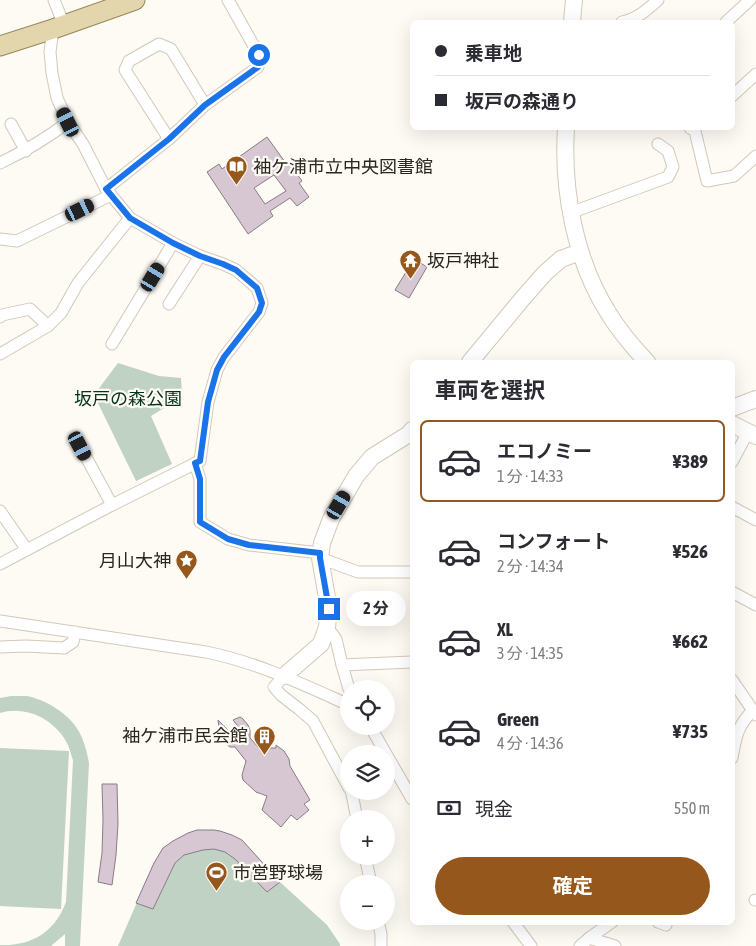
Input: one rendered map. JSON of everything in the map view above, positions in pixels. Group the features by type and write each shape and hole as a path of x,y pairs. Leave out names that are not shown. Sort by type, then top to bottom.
{"main road":[{"path":"0,46 135,0"}],"street":[{"path":"0,564 200,461 208,402 217,370 224,357 259,312 262,303 257,288 236,270 173,243 130,218 109,192 83,144 68,122 57,98 50,52 58,27 54,0"},
{"path":"0,240 17,240 109,192 205,105 258,67 259,55 228,0"},
{"path":"572,20 574,0"},
{"path":"632,20 658,0"},
{"path":"728,20 750,0"},
{"path":"169,139 125,70 129,61 159,44 171,49 205,105"},
{"path":"735,93 756,74"},
{"path":"0,163 26,151 68,122"},
{"path":"11,124 26,151"},
{"path":"566,130 564,146 570,213 580,252 608,314 624,337 645,360"},
{"path":"694,130 707,181 734,176 756,156"},
{"path":"570,213 668,177 673,167 668,151 658,144"},
{"path":"0,354 48,326 61,314 78,283 130,218"},
{"path":"112,344 173,243"},
{"path":"472,360 545,273 560,259 580,252"},
{"path":"169,304 200,256"},
{"path":"0,316 30,309 48,326"},
{"path":"735,407 756,399"},
{"path":"735,426 752,434 735,458"},
{"path":"340,771 313,721 274,687 321,644 327,626 329,609 320,556 322,543 331,519 356,476 372,457 410,434"},
{"path":"80,446 112,505"},
{"path":"195,463 200,479 200,522 228,539 249,545 320,556 358,572 410,572"},
{"path":"735,509 756,520"},
{"path":"0,511 27,550"},
{"path":"735,594 756,605"},
{"path":"0,621 225,656 284,676 340,701"},
{"path":"327,626 336,639 346,680"},
{"path":"0,647 64,648 73,642 75,632"},
{"path":"342,665 410,665"},
{"path":"735,684 754,706 743,721 735,740"},
{"path":"375,735 410,796"},
{"path":"515,925 531,946"},
{"path":"580,946 608,925"},
{"path":"380,930 381,946"},
{"path":"589,938 615,946"}],"green space":[{"name":"坂戸の森公園","path":"118,363 159,376 181,378 182,397 151,416 172,464 136,481 94,395"},
{"path":"11,696 34,698 49,704 62,713 78,730 86,750 89,763 80,946 65,946 65,934 51,946 0,946 22,943 41,935 56,922 66,902 73,760 63,736 48,722 30,713 20,711 0,713 0,698"},
{"path":"0,748 69,751 61,909 0,906"},
{"name":"市営野球場","path":"188,833 242,840 280,882 327,925 340,946 118,946 154,863 163,848"}],"building":[{"name":"袖ケ浦市立中央図書館","path":"267,137 302,181 299,183 309,197 297,206 290,198 270,211 273,216 248,234 207,172 219,164 222,169","holes":["274,175 286,191 265,204 254,188"]},
{"path":"414,259 427,267 409,298 395,290"},
{"name":"袖ケ浦市民会館","path":"240,717 248,725 250,738 259,748 276,748 276,745 284,751 289,759 290,766 310,800 304,804 309,810 297,820 291,815 281,827 262,810 267,796 256,792 243,780 242,775 246,761 235,747 230,747 224,742 220,735 218,720 233,735 240,729 233,720"},
{"path":"102,784 117,784 118,824 112,885 98,882 102,853"},
{"path":"197,830 220,831 242,840 280,882 267,892 235,859 225,852 214,849 203,850 184,855 175,863 153,909 136,903 163,848 188,833"}],"place":[{"name":"袖ケ浦市立中央図書館","path":"237,186"},
{"name":"坂戸神社","path":"411,280"},
{"name":"月山大神","path":"187,580"},
{"name":"袖ケ浦市民会館","path":"264,755"},
{"name":"市営野球場","path":"217,892"}],"route":[{"path":"259,55 258,67 205,105 169,139 106,189 130,218 173,243 236,270 257,288 262,303 259,312 224,357 217,370 208,402 200,461 195,463 200,479 200,522 228,539 249,545 320,553 329,609"}]}
